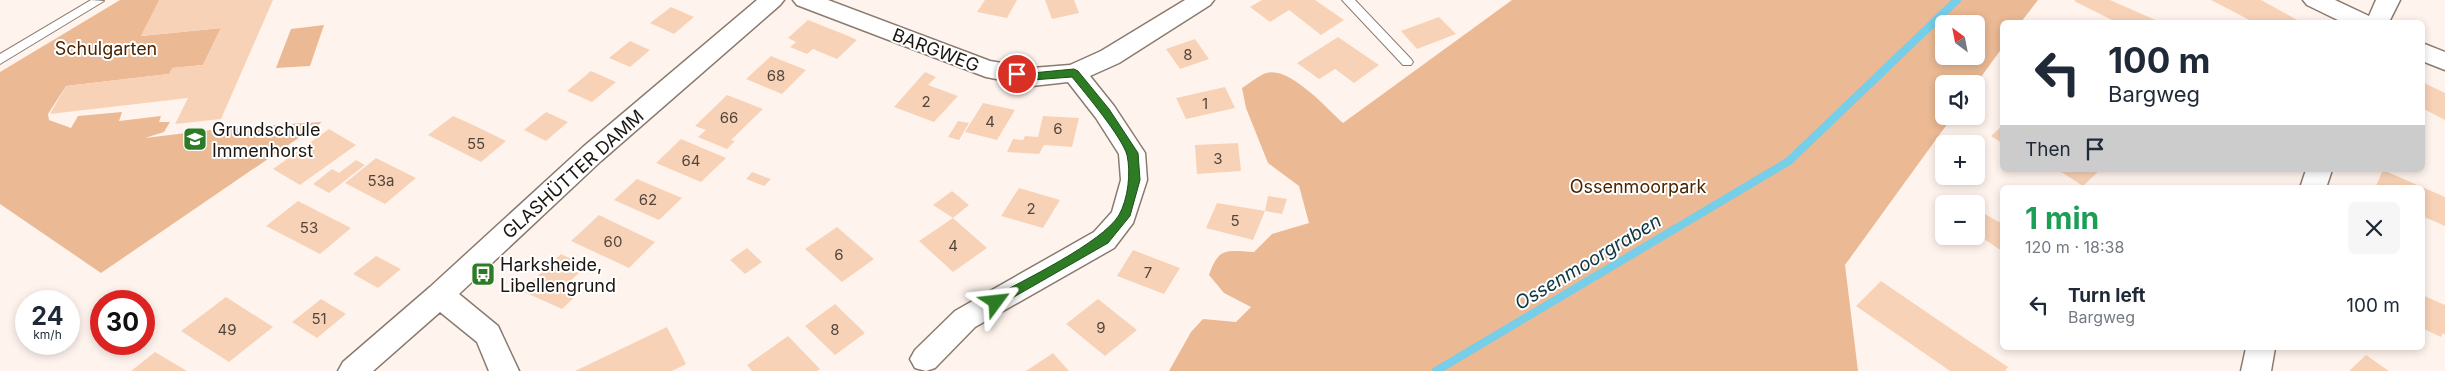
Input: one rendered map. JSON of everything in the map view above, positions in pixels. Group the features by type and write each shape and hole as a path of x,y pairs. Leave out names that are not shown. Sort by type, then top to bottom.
{"street":[{"name":"GLASHÜTTER DAMM","path":"353,371 440,295 592,154 772,0"},
{"name":"BARGWEG","path":"805,0 986,69 1032,77 1074,73 1110,56 1202,0"},
{"path":"2315,0 2357,20"},
{"path":"2379,20 2388,0"},
{"path":"2425,52 2445,62"},
{"path":"925,359 965,319 1104,240 1124,216 1134,180 1132,153 1105,112 1074,73"},
{"path":"2314,185 2318,172"},
{"path":"440,295 488,334 504,371"},
{"path":"2256,371 2261,350"}],"lane":[{"path":"1348,0 1408,62"},
{"path":"0,60 98,2"}],"green space":[{"name":"Schulgarten","path":"120,0 160,0 141,36 221,28 203,65 173,68 169,74 66,86 48,114 49,120 71,128 78,116 122,112 119,121 161,116 159,122 170,122 164,132 145,138 227,128 322,122 101,273 0,204 0,72"},
{"name":"Ossenmoorpark","path":"1512,0 2038,0 2023,20 2000,20 2000,51 1982,75 1935,75 1935,125 1946,125 1939,135 1935,135 1935,141 1845,265 1858,371 1169,371 1191,332 1203,319 1236,322 1251,307 1224,293 1209,275 1216,259 1225,252 1254,252 1272,234 1309,223 1299,186 1268,163 1246,108 1242,88 1266,73 1276,73 1286,76 1307,90 1343,123"},
{"path":"324,25 310,66 276,68 291,29"}],"building":[{"path":"159,0 273,0 221,119 175,124 188,98 50,114 66,86 169,74 172,68 203,65 221,28 141,36"},
{"path":"985,0 1017,0 1007,18 977,12"},
{"path":"1045,0 1074,0 1079,13 1052,19"},
{"path":"1262,0 1315,0 1344,20 1321,35 1289,10 1270,22 1250,7"},
{"path":"2110,0 2155,20 2112,20 2074,1"},
{"path":"2211,0 2261,0 2297,20 2249,20"},
{"path":"671,7 694,17 674,34 650,23"},
{"path":"1439,17 1456,34 1417,49 1401,31"},
{"path":"808,20 857,40 837,59 813,49 807,54 790,47 796,42 788,38"},
{"path":"1338,37 1379,65 1354,83 1335,69 1319,79 1297,63"},
{"path":"1195,39 1209,59 1180,69 1166,49"},
{"path":"630,41 650,50 630,67 609,58"},
{"path":"771,56 806,70 782,94 746,79"},
{"path":"591,71 616,82 592,102 567,91"},
{"path":"925,72 936,77 928,85 958,96 934,122 894,107"},
{"path":"2425,83 2445,93 2445,120 2425,110"},
{"path":"1225,87 1235,108 1186,119 1176,98"},
{"path":"727,95 763,109 731,140 735,141 727,149 698,137 706,130 695,126"},
{"path":"983,103 1015,110 997,140 965,132"},
{"path":"546,112 568,122 546,141 524,130"},
{"path":"453,116 506,141 481,162 428,135"},
{"path":"1043,116 1079,118 1072,147 1044,145 1039,154 1007,152 1013,139 1023,140 1025,136 1038,137"},
{"path":"958,121 969,123 959,140 948,137"},
{"path":"2000,128 2000,142 1991,136"},
{"path":"329,129 356,145 300,185 273,169"},
{"path":"681,139 726,158 701,182 656,163"},
{"path":"1238,143 1241,171 1197,174 1195,145"},
{"path":"376,158 416,178 385,204 345,183"},
{"path":"356,160 365,165 329,193 313,184 332,169 339,173"},
{"path":"752,172 771,179 764,186 746,179"},
{"path":"2061,172 2098,172 2084,185"},
{"path":"2382,172 2388,172 2417,185 2376,185"},
{"path":"637,179 682,198 659,220 614,200"},
{"path":"1019,188 1060,200 1043,228 1001,216"},
{"path":"2425,188 2445,197 2445,226 2425,217"},
{"path":"952,191 969,205 953,218 933,205"},
{"path":"1268,196 1287,199 1282,214 1265,211"},
{"path":"298,201 351,228 320,254 266,226"},
{"path":"1217,203 1265,211 1253,240 1206,228"},
{"path":"1985,214 2000,222 2000,250 1985,240"},
{"path":"599,215 655,242 629,268 571,241"},
{"path":"953,218 987,248 953,272 919,241"},
{"path":"837,227 874,259 842,282 805,249"},
{"path":"747,248 762,262 745,274 730,260"},
{"path":"1133,250 1180,268 1164,294 1117,276"},
{"path":"561,254 578,262 570,269 579,273 566,285 580,292 562,309 522,291"},
{"path":"376,256 401,269 378,288 353,274"},
{"path":"1881,281 2008,367 2005,371 1950,371 1856,306"},
{"path":"2425,296 2445,305 2445,335 2443,333 2441,337 2425,329"},
{"path":"226,297 273,327 229,362 181,331"},
{"path":"321,299 346,314 317,338 292,322"},
{"path":"1098,299 1137,330 1105,356 1066,324"},
{"path":"835,304 865,333 835,355 805,326"},
{"path":"667,327 686,364 672,371 575,371"},
{"path":"788,336 820,369 817,371 752,371 747,365"},
{"path":"155,352 187,371 131,371 151,355 155,355"},
{"path":"1053,353 1069,371 1026,371"},
{"path":"2366,355 2389,371 2349,371"}],"waterway":[{"name":"Ossenmoorgraben","path":"1436,371 1789,161 1957,0"}],"place":[{"name":"Grundschule Immenhorst","path":"195,139"},
{"name":"Harksheide, Libellengrund","path":"483,274"}],"route":[{"path":"996,302 1104,240 1124,216 1134,180 1132,153 1105,112 1074,73 1032,77 1017,74"}]}
